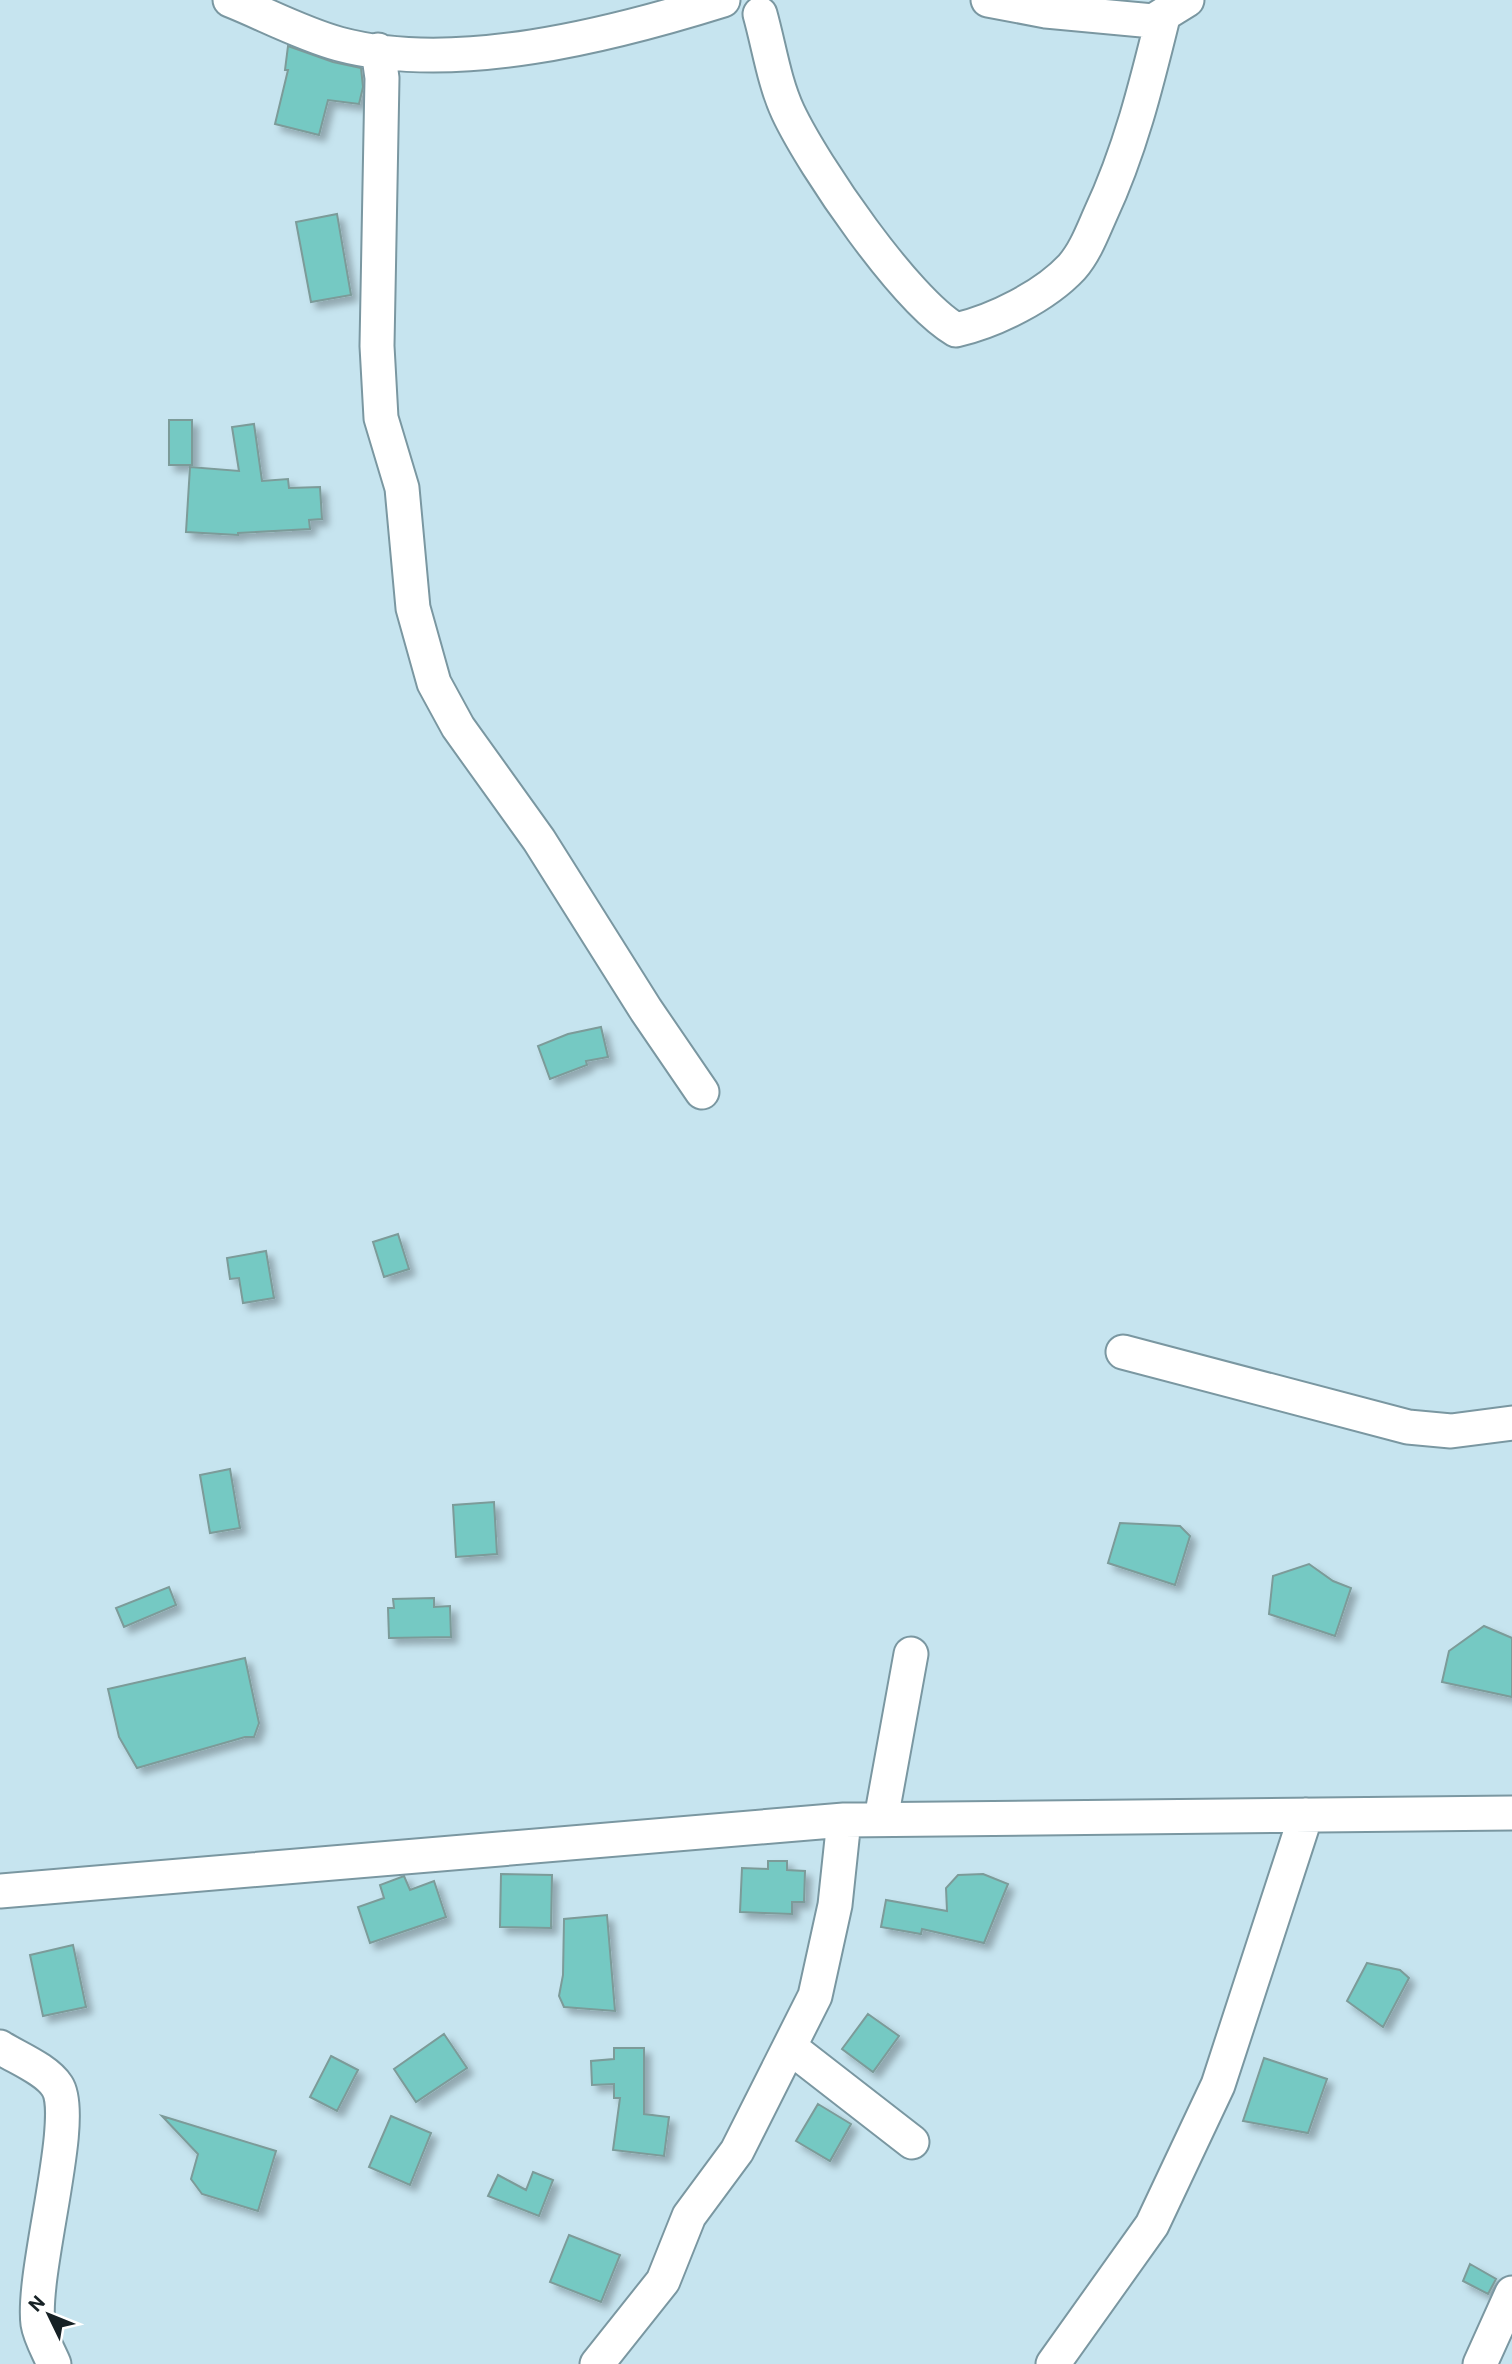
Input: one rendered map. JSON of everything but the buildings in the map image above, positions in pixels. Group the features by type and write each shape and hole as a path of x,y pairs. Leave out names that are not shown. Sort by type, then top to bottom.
{"street":[{"path":"230,0 339,44 453,57 548,43 682,14 723,0"},
{"path":"988,0 1060,12 1153,21 1175,9"},
{"path":"760,14 787,109 813,159 912,289 938,319 956,330 975,326 1044,290 1072,267 1086,248 1122,168 1175,9"},
{"path":"378,50 382,91 377,346 381,418 402,488 413,608 434,683 458,727 539,840 646,1010 702,1092"},
{"path":"1123,1352 1408,1427 1451,1431 1512,1423"},
{"path":"881,1819 911,1654"},
{"path":"0,1891 844,1820 1512,1813"},
{"path":"1053,2364 1152,2225 1218,2085 1306,1815"},
{"path":"597,2364 663,2281 689,2216 737,2151 815,1996 835,1905 844,1820"},
{"path":"0,2048 57,2085 64,2099 63,2130 42,2260 38,2325 54,2364"},
{"path":"791,2048 912,2142"},
{"path":"1480,2364 1512,2293"}]}
